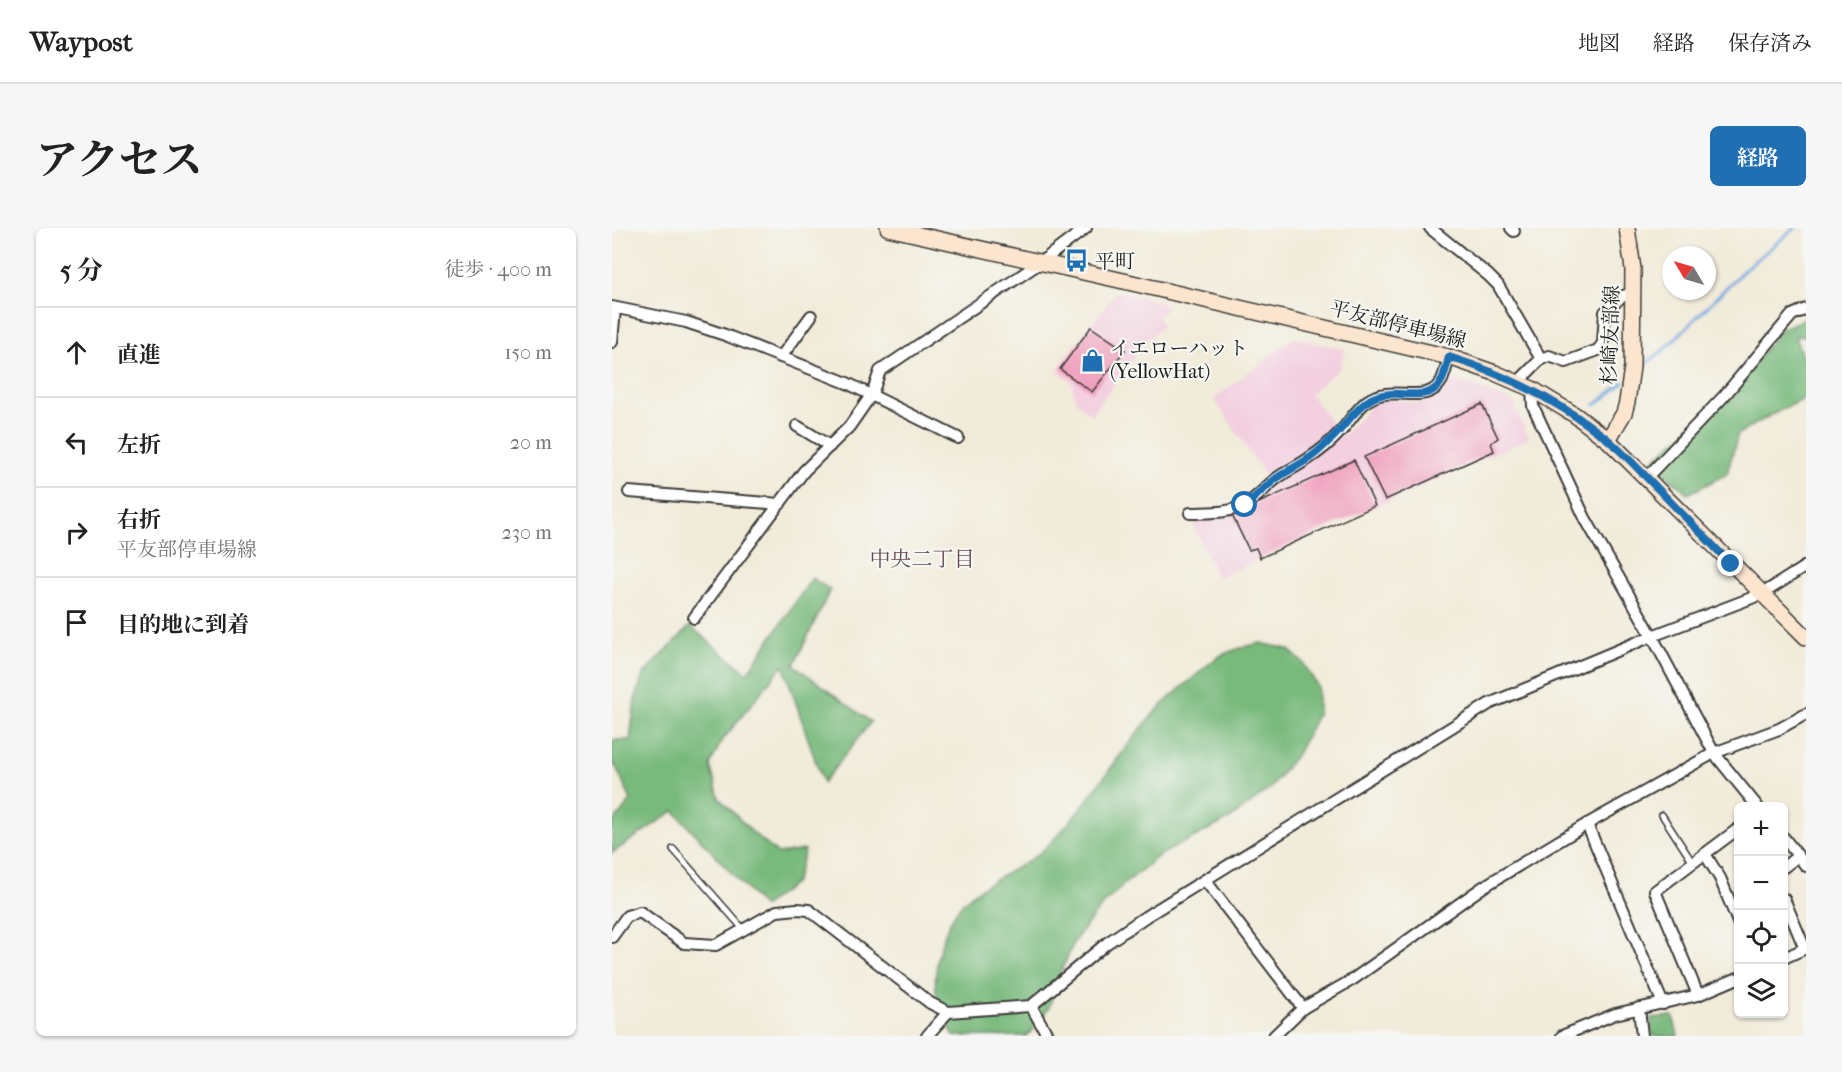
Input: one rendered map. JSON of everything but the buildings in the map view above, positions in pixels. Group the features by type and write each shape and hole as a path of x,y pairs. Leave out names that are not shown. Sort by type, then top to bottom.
{"main road":[{"name":"平友部停車場線","path":"888,228 1449,357 1495,372 1525,386 1575,415 1608,440 1806,637"},
{"name":"杉崎友部線","path":"1608,440 1624,413 1632,366 1634,292 1627,228"}],"street":[{"path":"694,618 804,471 849,427 872,394 880,371 1041,262 1086,228"},
{"path":"1435,230 1498,285 1541,359"},
{"path":"1634,292 1621,297 1605,312 1603,343 1598,350 1566,362 1549,356 1541,359 1525,386 1585,518 1652,636 1714,753 1754,802"},
{"path":"612,342 614,308 686,322 872,394 958,438"},
{"path":"1647,477 1724,396 1792,315 1806,309"},
{"path":"781,357 811,316"},
{"path":"1190,513 1229,511 1245,505 1277,478 1311,458 1340,432 1369,400 1382,393 1428,394 1435,390 1443,379 1449,357"},
{"path":"797,426 830,446"},
{"path":"629,492 780,504"},
{"path":"612,937 627,916 640,912 684,943 716,945 777,911 809,910 930,1003 948,1012 1030,1006 1107,942 1489,704 1652,636 1762,594 1806,566"},
{"path":"1274,1036 1303,1008 1352,980 1483,887 1587,824 1714,753 1779,729 1806,714"},
{"path":"1587,824 1663,1004"},
{"path":"1698,995 1655,891 1734,832"},
{"path":"1788,843 1806,866"},
{"path":"1705,854 1734,900"},
{"path":"1788,864 1798,856"},
{"path":"1205,880 1303,1008"},
{"path":"1788,908 1806,949 1788,956"},
{"path":"1562,1036 1615,1014 1698,995 1734,980"},
{"path":"1030,1006 1048,1036"},
{"path":"1639,1008 1642,1036"},
{"path":"927,1036 948,1012"}],"lane":[{"path":"1662,815 1693,863"},
{"path":"673,849 744,930"}],"shaded area":[{"path":"1117,291 1160,302 1166,309 1157,317 1163,325 1135,351 1135,356 1091,415 1075,400 1072,382 1057,370"},
{"path":"1294,338 1345,349 1339,369 1310,394 1342,437 1372,405 1387,398 1417,403 1426,402 1442,393 1447,383 1459,381 1513,402 1529,438 1217,578 1191,519 1229,515 1273,487 1214,399"}],"green space":[{"path":"1806,318 1806,335 1795,337 1806,368 1806,398 1738,434 1727,474 1688,494 1652,461 1720,407 1781,329"},
{"path":"812,578 830,590 794,665 871,722 823,783 783,665 721,742 710,765 719,798 750,830 778,854 805,850 795,883 763,907 674,811 612,853 612,824 631,800 615,765 612,766 612,740 630,740 635,700 643,675 690,626 747,673"},
{"path":"1261,643 1288,649 1304,664 1318,687 1318,713 1298,752 1271,788 1231,818 1160,855 1121,887 1099,909 1075,940 1059,976 1049,1007 1034,1029 1026,1036 954,1036 939,1007 935,982 937,960 943,939 959,907 981,888 1033,858 1044,849 1073,818 1150,718 1176,692 1218,657 1236,649"},
{"path":"1673,1016 1678,1036 1653,1036 1651,1018"}],"waterway":[{"path":"1638,370 1665,349 1745,269 1795,228"},
{"path":"1595,405 1624,382"}],"place":[{"name":"平町","path":"1077,261"},
{"name":"イエローハット (YellowHat)","path":"1092,360"}],"district":[{"name":"中央二丁目","path":"922,559"}],"route":[{"path":"1245,505 1277,478 1311,458 1340,432 1369,400 1382,393 1428,394 1435,390 1443,379 1449,357 1518,382 1562,406 1589,425 1647,477 1731,564"}]}
